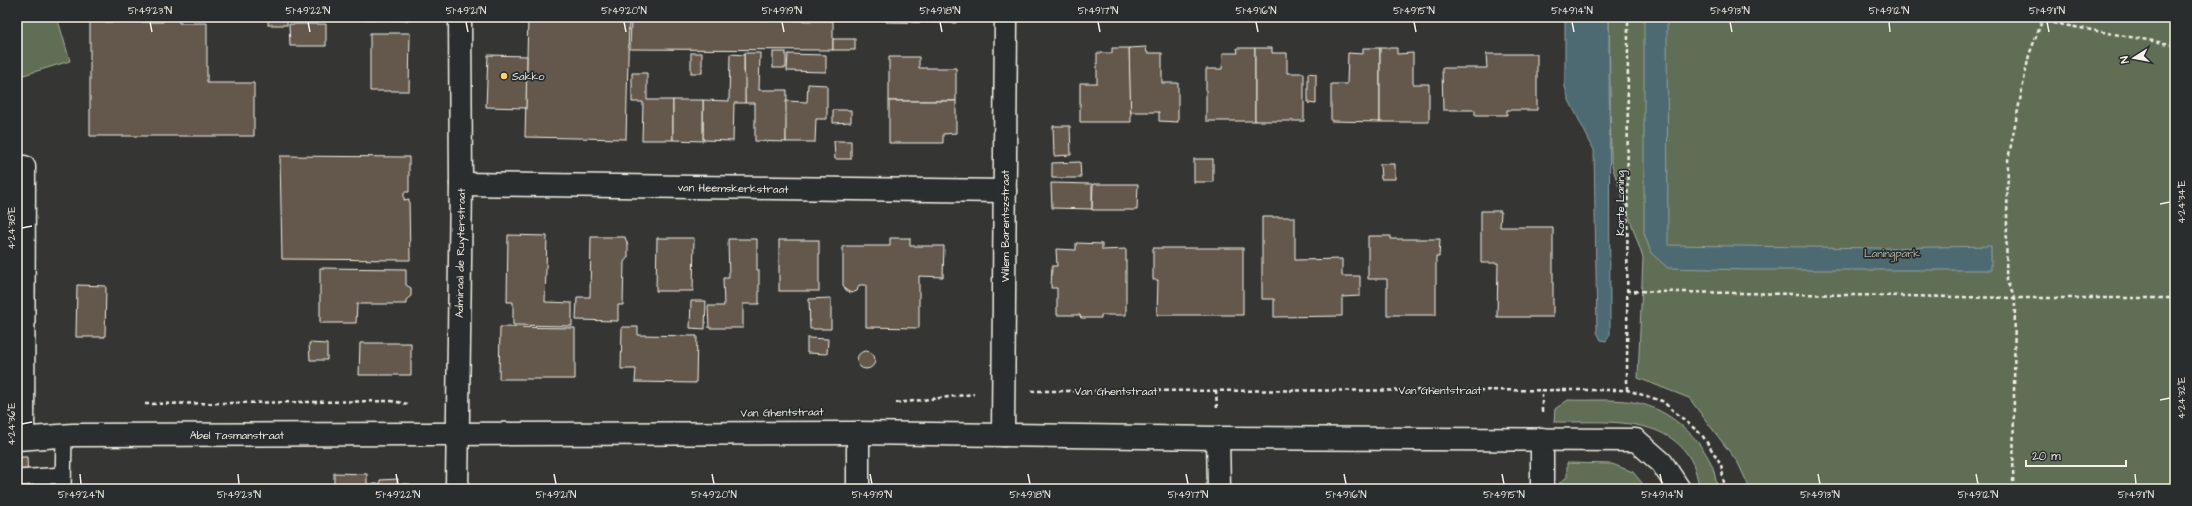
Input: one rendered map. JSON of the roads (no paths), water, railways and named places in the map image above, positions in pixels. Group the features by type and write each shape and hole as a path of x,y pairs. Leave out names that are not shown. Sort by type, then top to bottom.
{"street":[{"name":"Admiraal de Ruyterstraat","path":"457,489 461,184 460,17"},
{"name":"Willem Barentszstraat","path":"1003,435 1006,17"},
{"path":"20,438 24,167"},
{"name":"van Heemskerkstraat","path":"461,184 1005,191"},
{"path":"858,433 858,489"},
{"name":"Van Ghentstraat","path":"457,435 858,433 1218,438 1636,440 1662,463 1679,489"},
{"name":"Abel Tasmanstraat","path":"20,438 64,435 457,435"},
{"path":"1218,438 1219,489"},
{"path":"1542,440 1542,489"}],"lane":[{"path":"17,478 63,482 64,435"}],"water":[{"path":"1565,17 1609,17 1610,335 1606,341 1601,340 1597,332 1594,150 1569,100 1565,87"},
{"path":"1644,17 1667,17 1668,245 1881,248 1991,246 1991,270 1750,270 1668,268 1651,253 1644,233"}],"place":[{"name":"Sakko","path":"504,76"}],"park label":[{"name":"Laningpark","path":"1892,253"}]}
